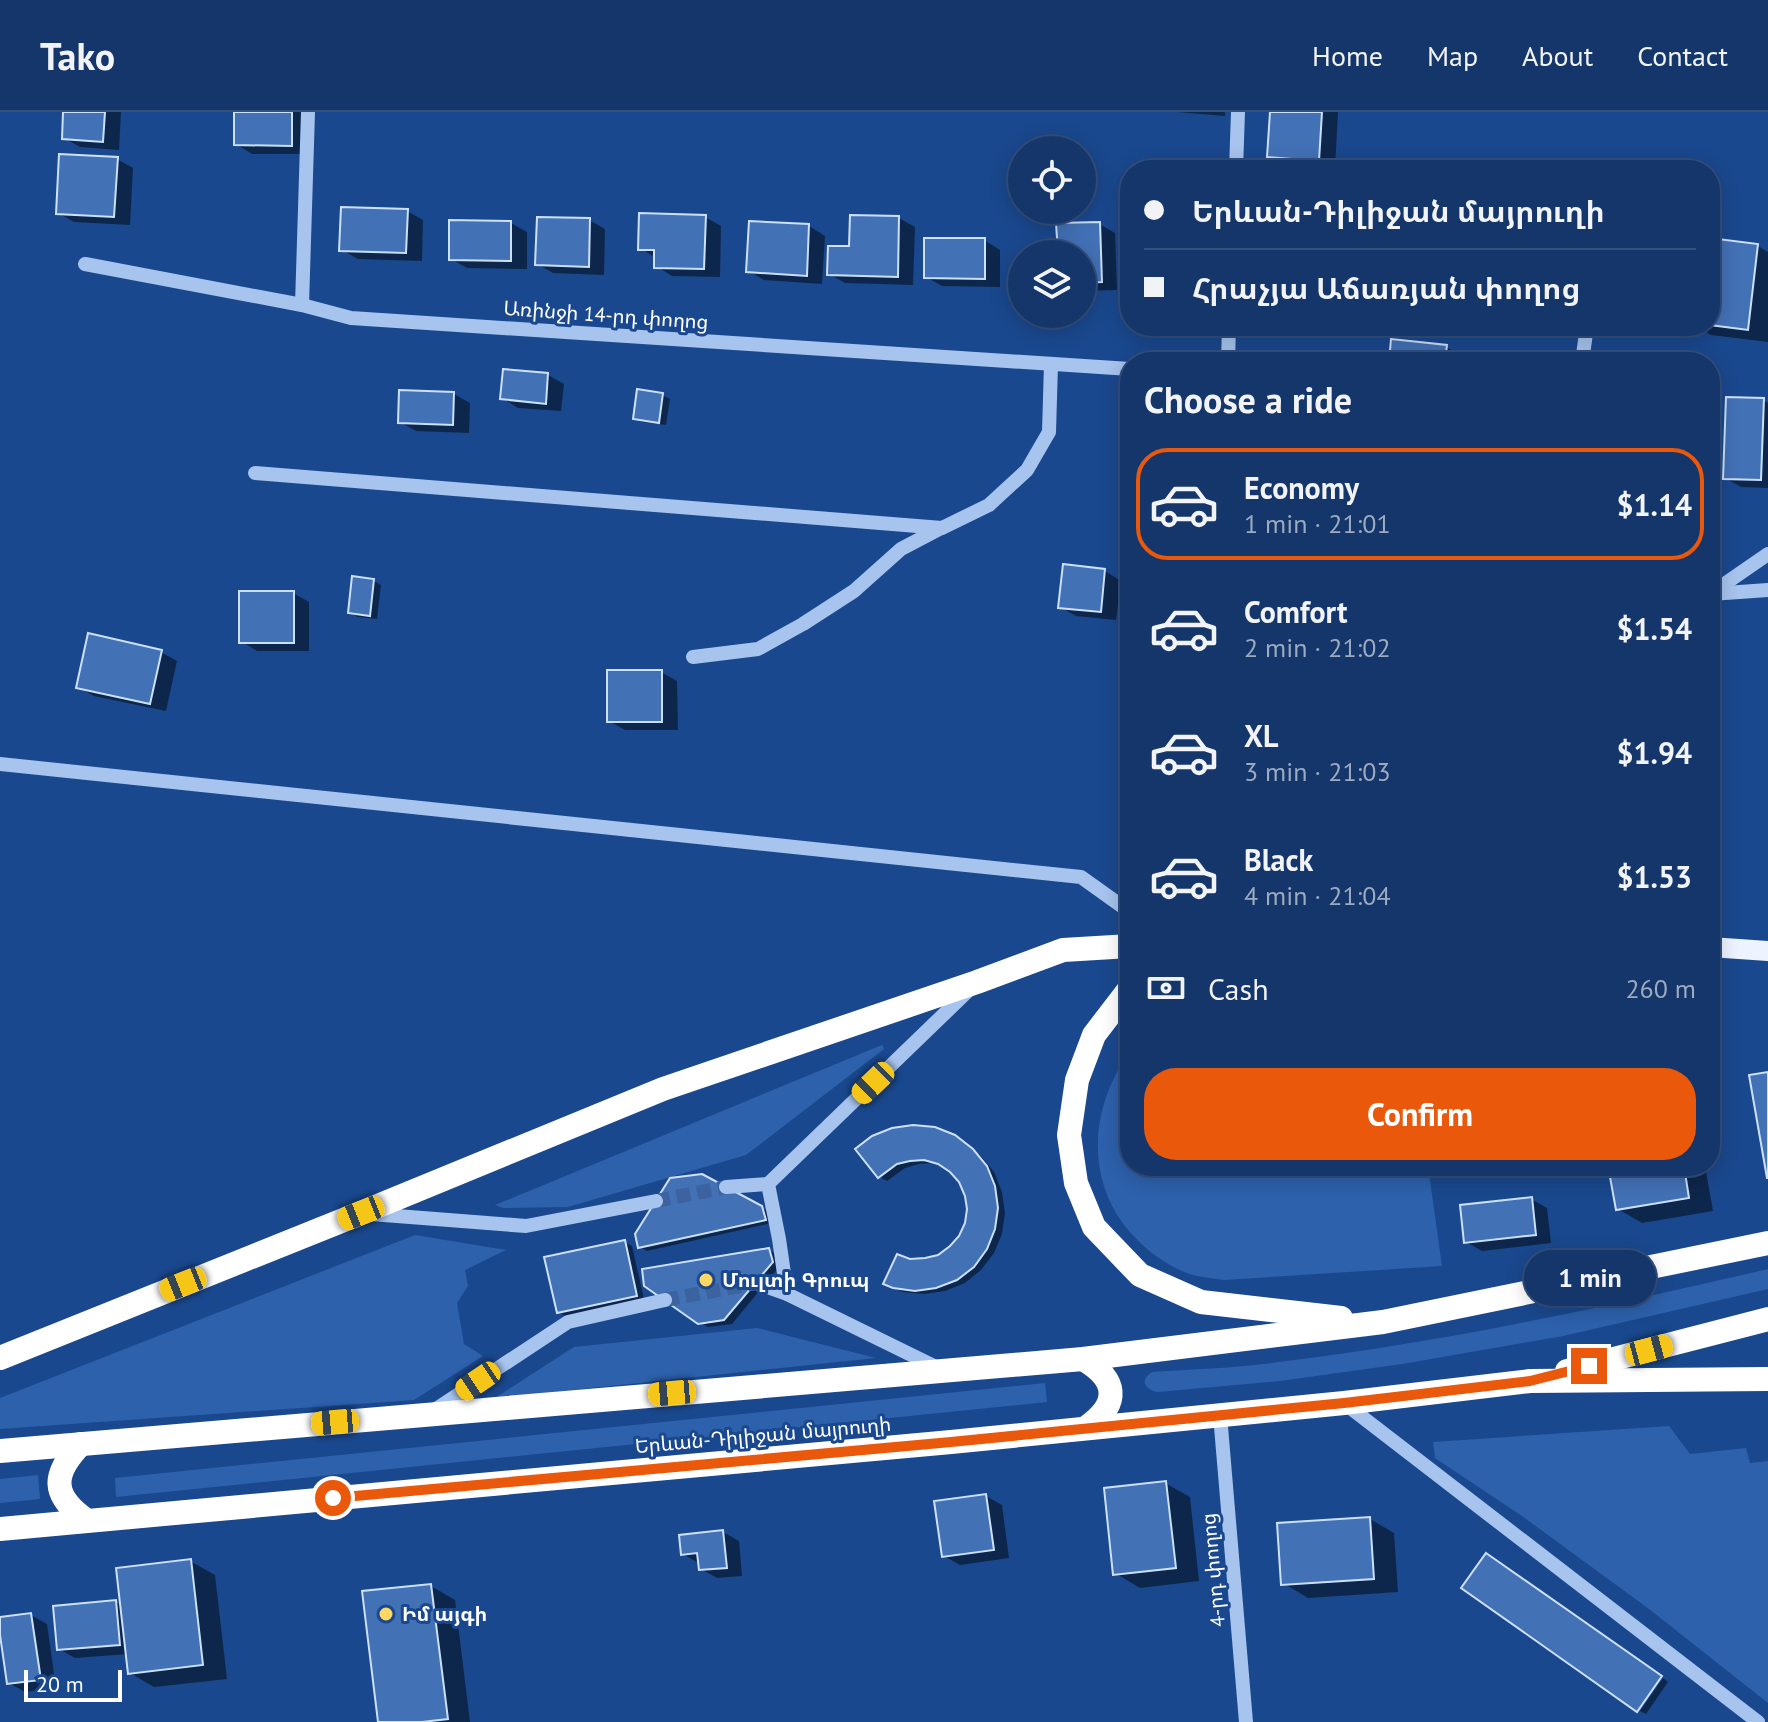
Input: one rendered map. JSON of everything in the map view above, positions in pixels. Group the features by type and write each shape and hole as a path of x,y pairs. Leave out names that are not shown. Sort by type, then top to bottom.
{"highway":[{"path":"0,1358 663,1089 1063,950 1120,947"},
{"path":"1120,1001 1094,1035 1077,1080 1069,1135 1076,1183 1094,1227 1140,1275 1201,1302 1383,1322"},
{"path":"0,1451 1083,1359 1383,1322 1768,1243"},
{"path":"1530,1381 1768,1319"},
{"path":"1083,1359 1102,1372 1111,1390 1106,1411 1087,1427"},
{"path":"1530,1381 1768,1379"},
{"name":"Երևան-Դիլիջան մայրուղի","path":"0,1529 951,1442 1530,1381"},
{"path":"81,1444 65,1463 58,1484 67,1504 86,1520"}],"main road":[{"path":"1720,948 1768,951"}],"street":[{"path":"302,305 308,112"},
{"path":"1236,160 1238,112"},
{"name":"Առինջի 14-րդ փողոց","path":"85,264 302,305 351,318 1120,368"},
{"path":"693,657 758,649 854,591 901,549 989,505 1027,470 1049,432 1051,364"},
{"path":"255,473 942,528"},
{"path":"1720,587 1768,554"},
{"path":"1720,593 1768,590"},
{"path":"0,764 1081,877 1120,905"},
{"path":"726,1187 768,1184 977,982"},
{"path":"768,1184 787,1294"},
{"path":"361,1213 526,1226 656,1201"},
{"path":"756,1283 787,1294 944,1371"},
{"path":"430,1414 568,1322 665,1300"},
{"path":"1344,1403 1758,1722"},
{"name":"4-րդ փողոց","path":"1220,1415 1246,1722"}],"shaded area":[{"path":"882,1045 884,1049 746,1155 568,1207 503,1208 495,1205"},
{"path":"1120,1066 1120,1176 1429,1176 1442,1266 1224,1280 1187,1273 1157,1257 1124,1225 1111,1204 1103,1182 1098,1137 1101,1115"},
{"path":"415,1235 506,1250 465,1270 468,1286 457,1303 464,1344 483,1356 414,1400 0,1429 0,1398"},
{"path":"1768,1269 1768,1289 1563,1336 1280,1381 1158,1392 1145,1384 1152,1372 1263,1364 1464,1334"},
{"path":"757,1328 876,1358 495,1398 574,1347"},
{"path":"1045,1383 1047,1402 116,1497 115,1478"},
{"path":"1669,1426 1690,1454 1746,1448 1750,1463 1768,1461 1768,1703 1649,1609 1522,1516 1435,1458 1433,1442"},
{"path":"38,1475 40,1499 0,1503 0,1479"}],"building":[{"path":"63,112 105,112 103,142 62,139"},
{"path":"234,112 292,112 292,146 234,145"},
{"path":"1270,112 1322,112 1319,160 1267,157"},
{"path":"59,154 118,157 114,217 56,214"},
{"path":"341,207 408,209 406,253 339,251"},
{"path":"639,213 706,215 704,269 654,268 654,250 638,250"},
{"path":"850,215 899,216 898,277 827,275 828,246 849,246"},
{"path":"537,217 590,218 589,267 535,265"},
{"path":"449,220 511,221 511,261 449,260"},
{"path":"749,221 809,224 807,276 746,272"},
{"path":"1100,222 1102,282 1096,282 1096,240 1057,240 1056,224"},
{"path":"924,238 985,238 985,279 924,278"},
{"path":"1720,239 1758,244 1748,330 1720,326"},
{"path":"1391,339 1447,345 1446,352 1390,352"},
{"path":"503,369 548,373 546,404 500,399"},
{"path":"637,389 663,393 659,423 633,419"},
{"path":"399,390 454,392 453,425 398,423"},
{"path":"1726,397 1764,398 1761,480 1723,479"},
{"path":"1063,564 1105,569 1101,612 1058,608"},
{"path":"352,576 374,579 370,616 348,613"},
{"path":"239,591 294,591 294,643 239,643"},
{"path":"88,633 162,650 150,704 76,688"},
{"path":"607,670 662,670 662,722 607,722"},
{"path":"1768,1072 1768,1178 1767,1178 1749,1075"},
{"path":"913,1125 935,1127 955,1135 973,1149 987,1166 995,1186 998,1208 995,1229 987,1249 974,1267 957,1280 936,1288 915,1291 883,1284 897,1254 910,1259 925,1258 938,1255 950,1246 965,1223 965,1196 959,1182 938,1164 924,1160 897,1164 878,1178 855,1149 872,1136 892,1128"},
{"path":"702,1174 762,1206 766,1220 638,1248 635,1234 670,1178"},
{"path":"1610,1176 1686,1176 1689,1198 1616,1210"},
{"path":"1532,1197 1536,1235 1464,1243 1460,1205"},
{"path":"625,1240 637,1296 557,1313 544,1257"},
{"path":"769,1248 773,1262 724,1320 698,1324 644,1286 642,1269"},
{"path":"1166,1481 1176,1568 1113,1575 1104,1488"},
{"path":"986,1494 994,1550 942,1557 934,1501"},
{"path":"1370,1517 1374,1579 1281,1585 1277,1523"},
{"path":"723,1530 727,1568 699,1570 697,1553 681,1555 679,1535"},
{"path":"1486,1553 1662,1676 1637,1712 1461,1588"},
{"path":"191,1559 203,1665 128,1674 116,1568"},
{"path":"431,1584 448,1719 378,1722 362,1591"},
{"path":"116,1600 120,1645 57,1650 53,1606"},
{"path":"31,1613 41,1680 7,1684 0,1617"}],"tunnel":[{"path":"656,1201 726,1187"},
{"path":"665,1300 756,1283"}],"place":[{"name":"Մուլտի Գրուպ","path":"706,1280"},
{"name":"Իմ այգի","path":"386,1614"}],"route":[{"path":"333,1498 1344,1403 1530,1381 1589,1366"}]}
